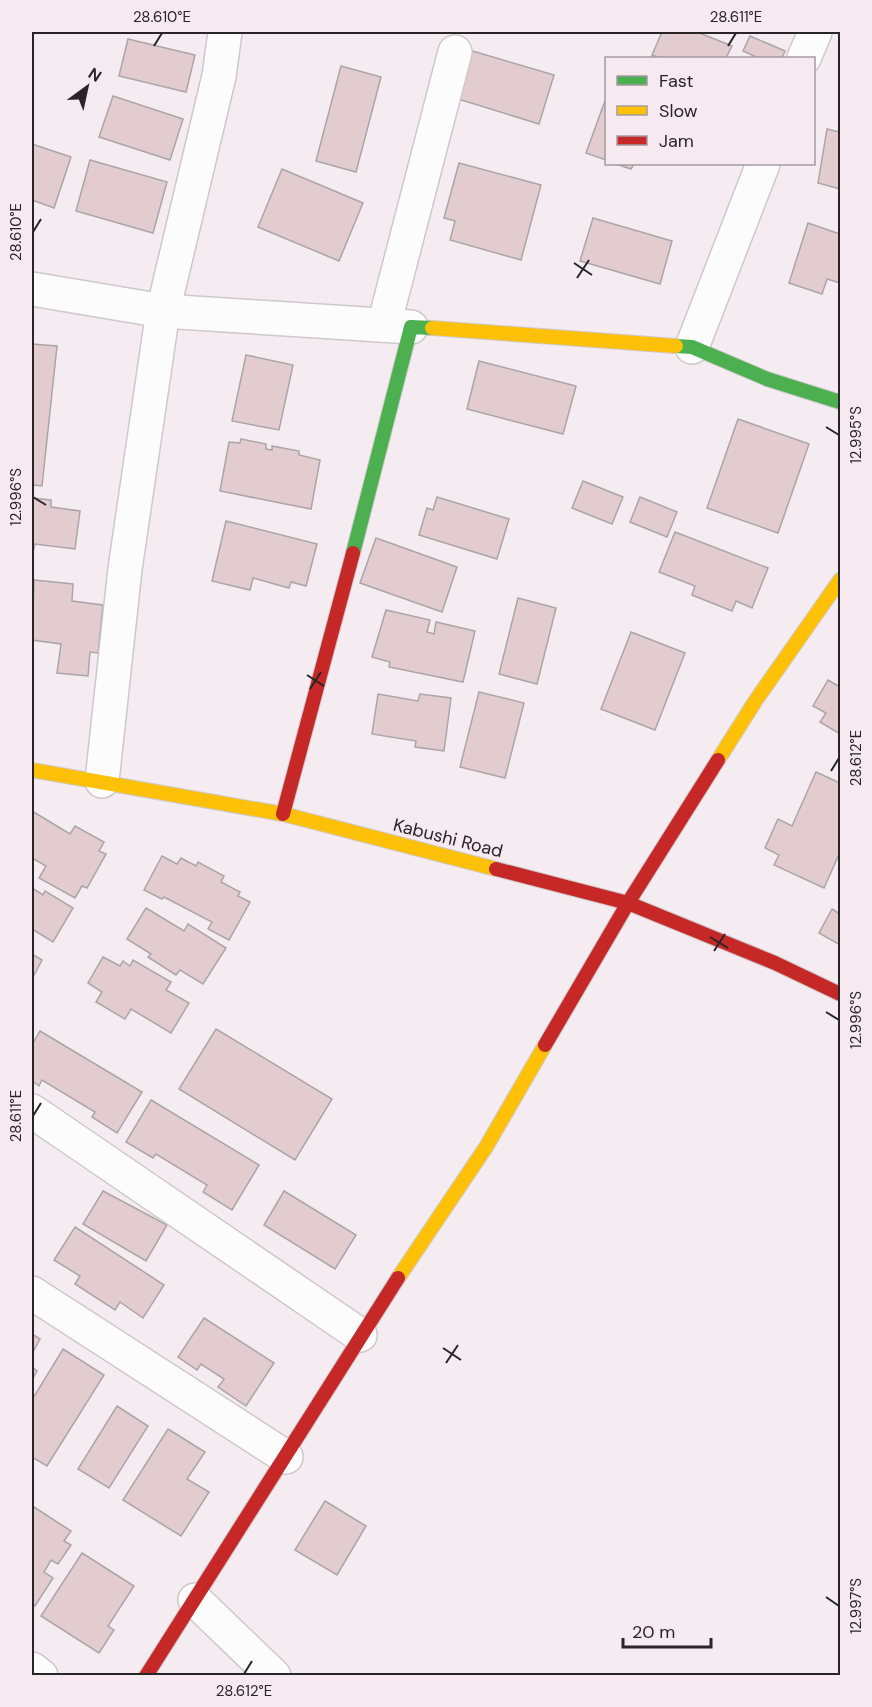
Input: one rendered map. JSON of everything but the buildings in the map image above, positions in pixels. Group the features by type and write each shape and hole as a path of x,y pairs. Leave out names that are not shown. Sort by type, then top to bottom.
{"street":[{"path":"102,781 125,569 163,311 219,76 225,32"},
{"path":"804,57 815,32"},
{"path":"283,814 400,377 398,326 455,52"},
{"path":"692,347 763,165"},
{"path":"32,289 163,311 692,347 766,379 840,402"},
{"path":"146,1676 286,1457 360,1335 486,1147 628,903 756,700 840,580"},
{"name":"Kabushi Road","path":"32,770 283,814 628,903 775,963 840,994"},
{"path":"32,1112 360,1335"},
{"path":"32,1293 286,1457"},
{"path":"195,1600 274,1676"},
{"path":"32,1669 41,1676"}],"traffic: fast":[{"path":"353,553 411,327 432,328"},
{"path":"676,346 692,347 767,379 840,402"}],"traffic: slow":[{"path":"432,328 676,346"},
{"path":"718,760 756,700 840,580"},
{"path":"32,770 283,814 496,869"},
{"path":"398,1278 486,1147 545,1045"}],"traffic: jam":[{"path":"283,814 353,553"},
{"path":"545,1045 628,903 718,760"},
{"path":"496,869 628,903 775,963 840,994"},
{"path":"146,1676 398,1278"}]}
